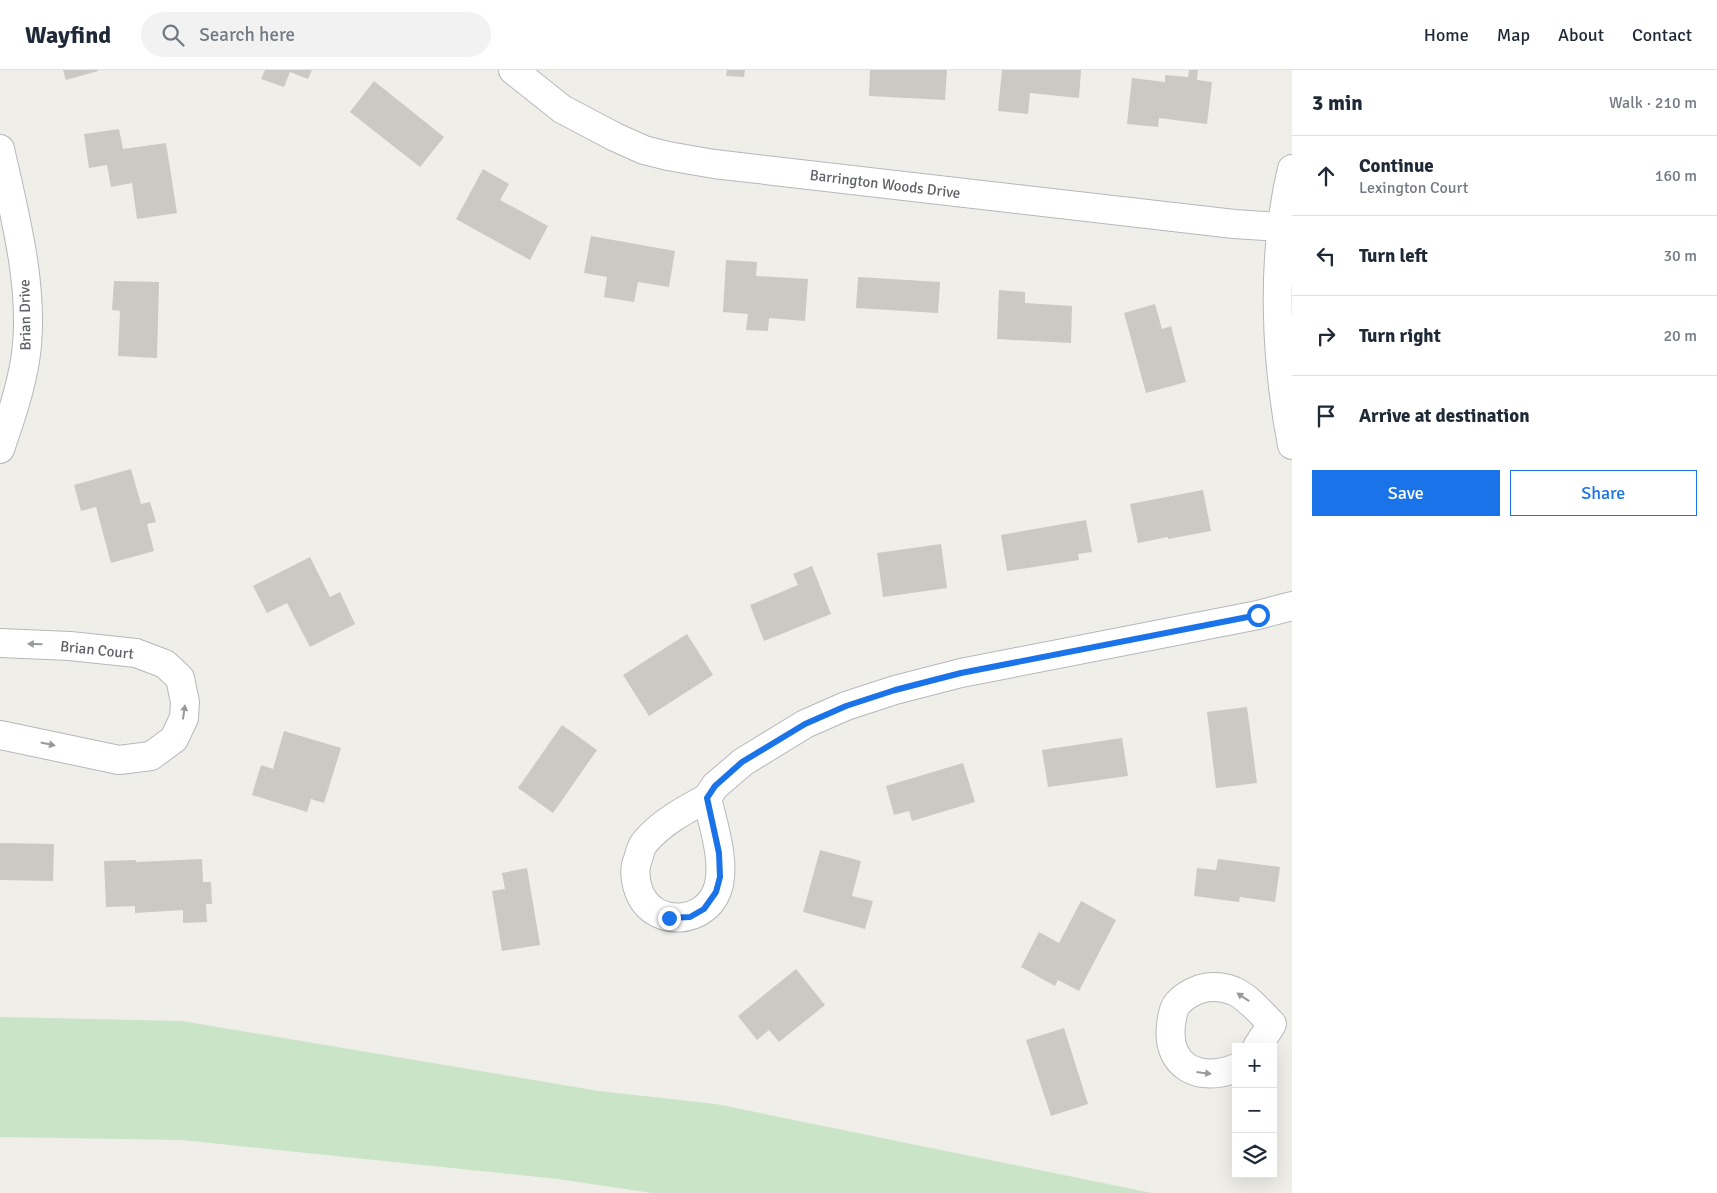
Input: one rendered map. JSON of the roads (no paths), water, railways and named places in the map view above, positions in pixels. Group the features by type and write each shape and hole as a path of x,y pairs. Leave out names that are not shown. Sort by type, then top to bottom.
{"street":[{"name":"Barrington Woods Drive","path":"513,70 562,109 644,150 668,156 714,164 1234,224 1281,227"},
{"name":"Brian Drive","path":"0,149 13,208 27,290 28,323 25,359 17,397 0,449"},
{"path":"1292,169 1281,227 1278,290 1282,386 1292,445"},
{"path":"707,798 715,786 742,762 805,724 846,706 895,690 961,673 1258,615 1292,606"},
{"name":"Brian Court","path":"0,643 70,646 136,653 165,664 180,678 185,702 184,718 174,739 151,756 119,760 0,735"},
{"path":"1232,1070 1223,1073 1201,1074 1187,1068 1176,1058 1170,1031 1172,1017 1177,1004 1190,993 1206,987 1222,988 1235,992 1282,1022 1261,1043"}]}
